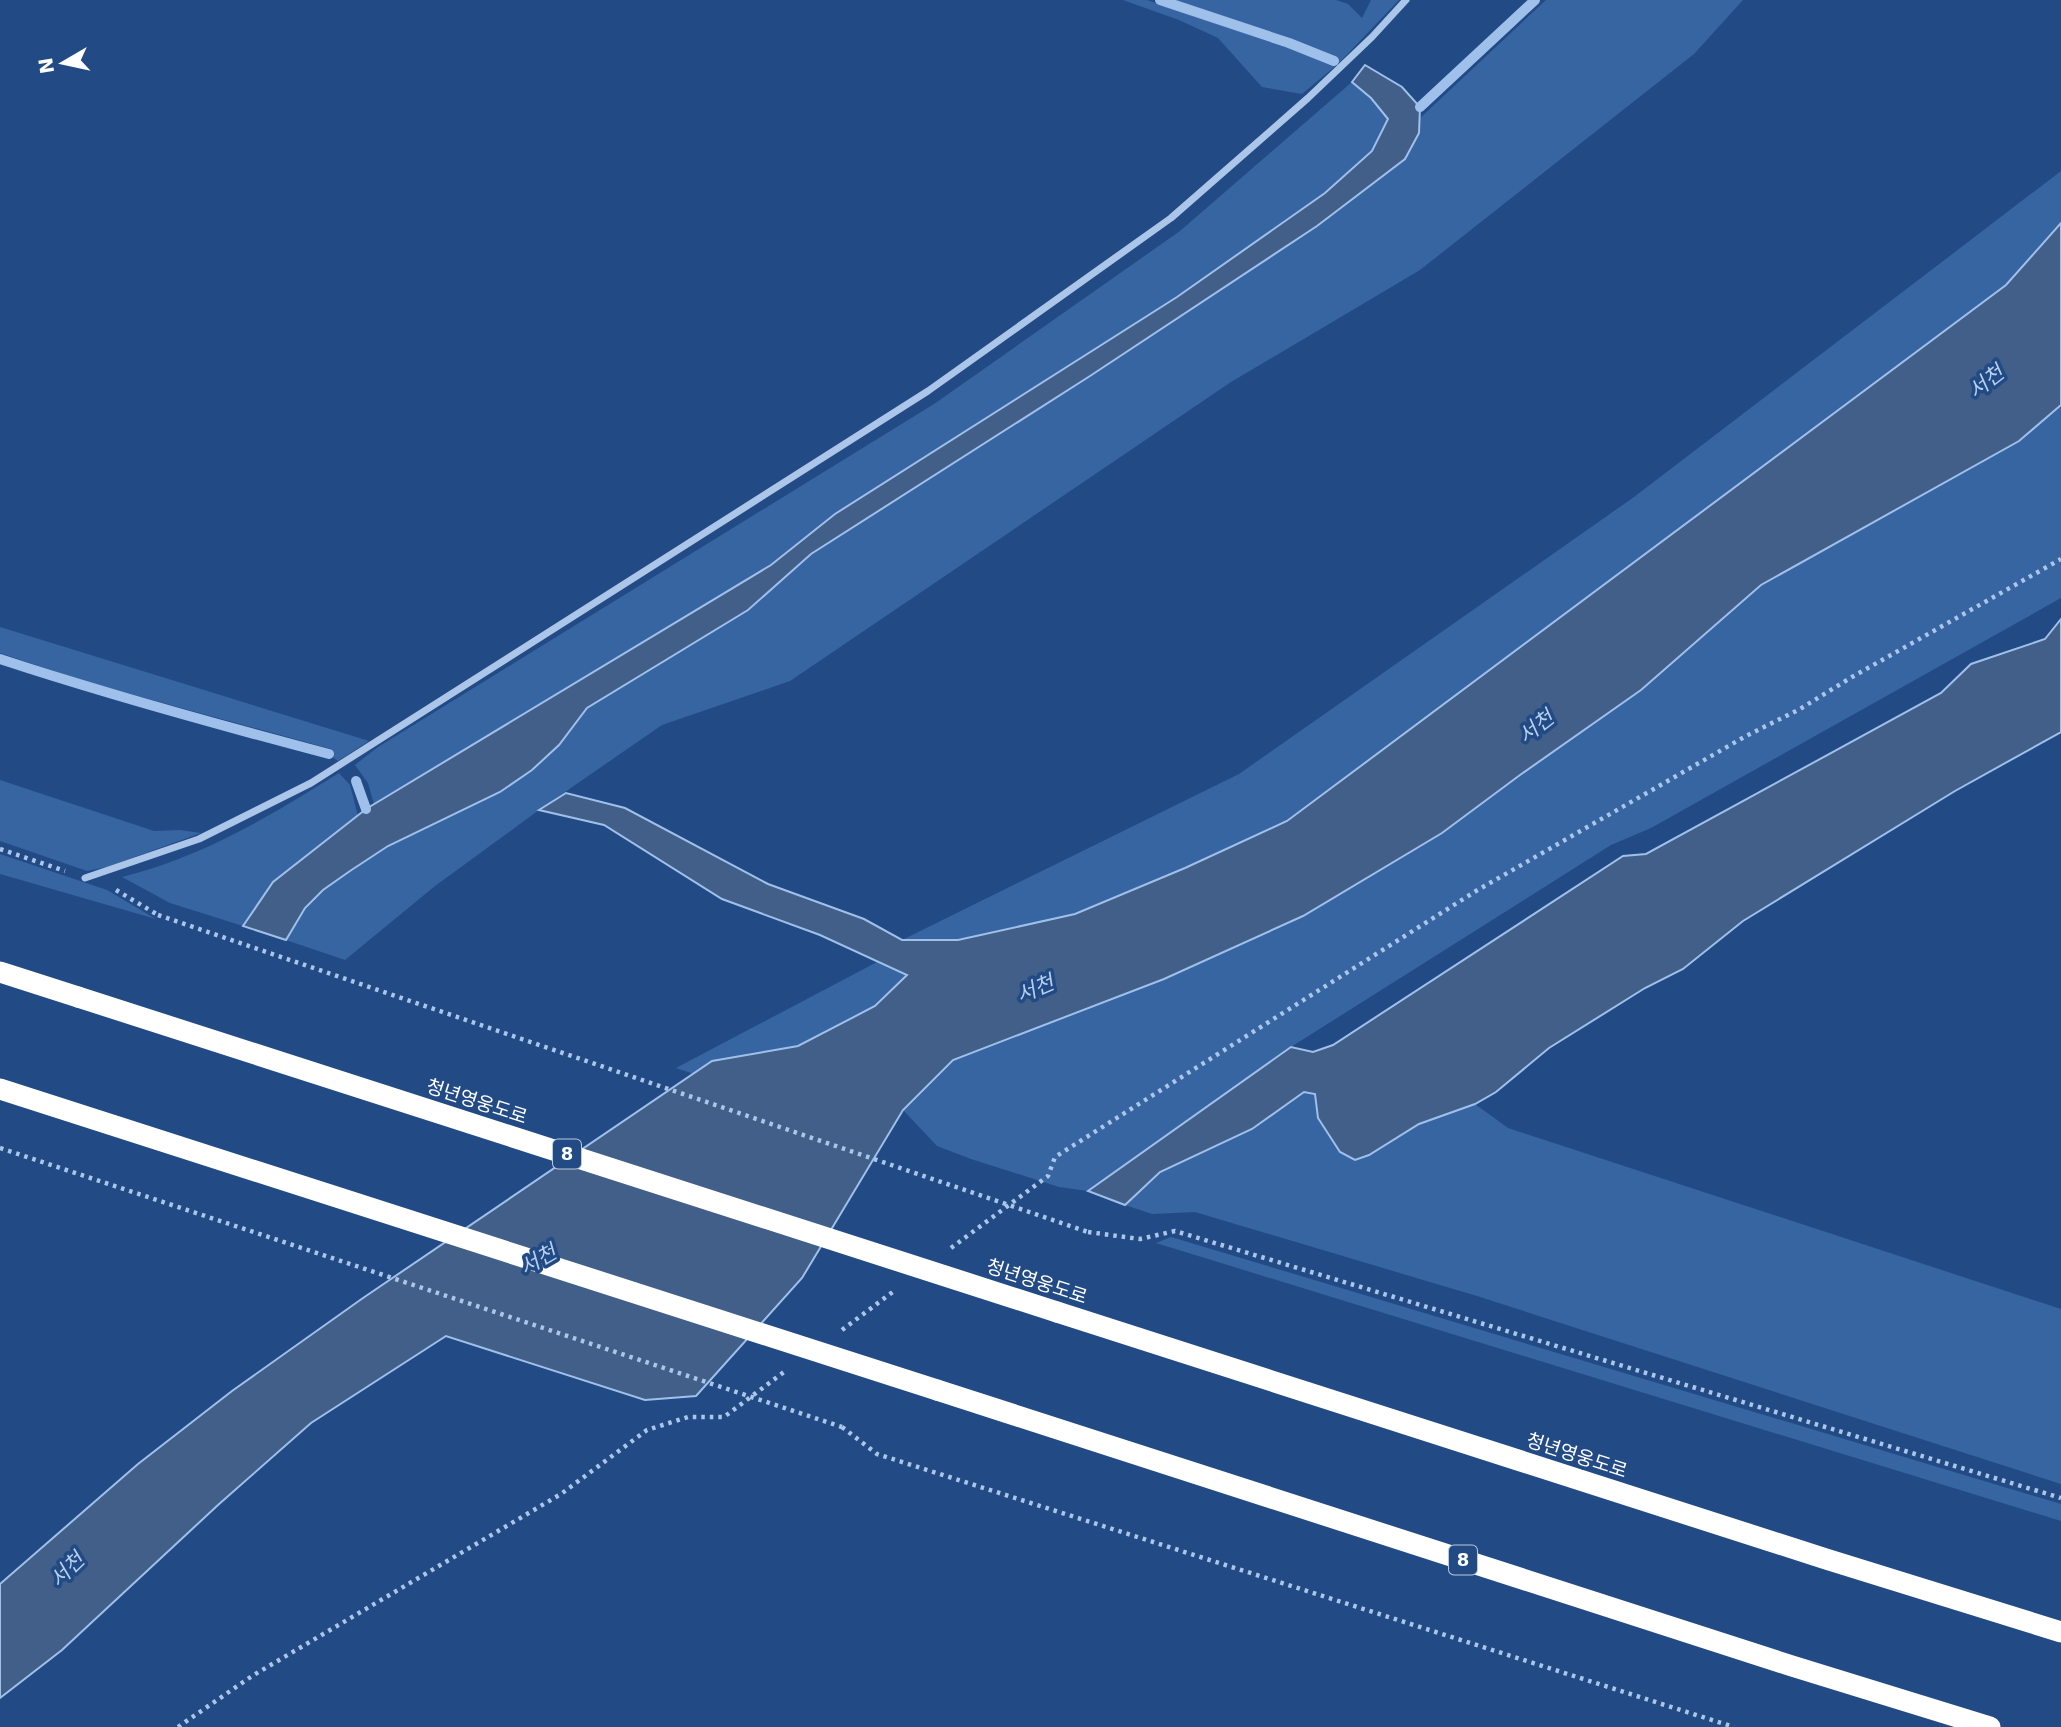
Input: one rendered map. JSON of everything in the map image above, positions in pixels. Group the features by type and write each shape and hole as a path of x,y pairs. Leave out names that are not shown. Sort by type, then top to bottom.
{"highway":[{"name":"청년영웅도로","path":"0,972 1813,1555 2061,1632"},
{"name":"8","path":"0,1089 1990,1727"}],"street":[{"path":"85,878 199,839 311,783 928,391 1171,218 1308,98 1372,37 1406,0"}],"path":[{"path":"947,1251 1048,1177 1055,1157 1475,891 2061,559"},
{"path":"158,915 1088,1232 1140,1239 1175,1231 2061,1498"},
{"path":"0,1148 842,1427 877,1454 1734,1727"},
{"path":"835,1334 902,1284"},
{"path":"178,1727 252,1676 561,1494 647,1430 688,1417 724,1418 791,1368"}],"shaded area":[{"path":"1123,0 1147,0 1288,47 1331,65 1334,57 1169,0 1336,0 1348,4 1362,18 1371,0 1399,0 1338,64 1302,94 1262,87 1218,38 1179,20"},
{"path":"1546,0 1743,0 1694,54 1420,270 1231,382 790,681 662,725 435,886 345,960 286,940 304,908 323,890 388,846 500,792 532,770 559,745 587,708 748,610 811,554 1419,133 1419,119"},
{"path":"1352,82 1371,98 1388,119 1372,151 1325,193 1177,297 835,514 771,565 374,804 368,783 355,765 378,747 934,404 1180,231"},
{"path":"2061,171 2061,223 2006,285 1287,821 1075,914 958,940 902,940 1239,774 1634,497"},
{"path":"2061,405 2061,598 1651,828 1611,845 1291,1047 1088,1191 1059,1187 937,1146 903,1110 953,1060 1164,979 1303,916 1442,833 1641,690 1761,585 2019,441"},
{"path":"0,627 369,741 338,761 331,756 331,749 87,682 0,653"},
{"path":"339,773 350,785 358,816 273,882 243,926 170,903 122,877 181,858 235,834"},
{"path":"0,780 154,831 180,830 201,833 107,867 87,871 0,841"},
{"path":"0,854 107,890 156,919 0,874"},
{"path":"879,961 908,974 875,1006 798,1046 712,1061 694,1074 676,1068"},
{"path":"1304,1092 1315,1094 1318,1118 1340,1152 1369,1155 1419,1124 1475,1104 1508,1128 2061,1309 2061,1484 1477,1296 1195,1212 1152,1214 1125,1205 1160,1172 1252,1129"},
{"path":"1171,1237 2061,1504 2061,1521 1156,1243"}],"water":[{"path":"1365,65 1402,87 1420,107 1419,133 1405,159 1317,226 1090,376 811,554 748,610 587,708 559,745 532,770 500,792 388,846 350,871 323,890 305,908 286,940 243,926 273,882 366,809 771,565 835,514 1177,297 1325,193 1372,151 1388,119 1371,98 1352,82"},
{"name":"서천","path":"2061,223 2061,405 2019,441 1761,585 1641,690 1442,833 1303,916 1164,979 953,1060 903,1110 802,1278 696,1396 645,1400 446,1336 311,1423 62,1650 0,1698 0,1584 138,1464 232,1391 363,1298 712,1061 798,1046 875,1006 907,975 820,935 722,899 604,825 539,810 566,793 625,808 768,884 864,919 902,940 958,940 1075,914 1287,821 2006,285"},
{"path":"2061,619 2061,732 1955,791 1743,921 1683,969 1645,988 1549,1048 1496,1092 1475,1104 1419,1124 1369,1155 1355,1160 1340,1152 1318,1118 1315,1094 1304,1092 1252,1129 1160,1172 1125,1205 1088,1191 1291,1047 1313,1052 1333,1045 1623,856 1646,854 1941,693 1971,664 2045,639"}],"waterway":[{"path":"1160,0 1334,61"},
{"path":"1420,107 1535,0"},
{"path":"0,659 164,709 329,754"},
{"path":"356,781 366,809"}]}
